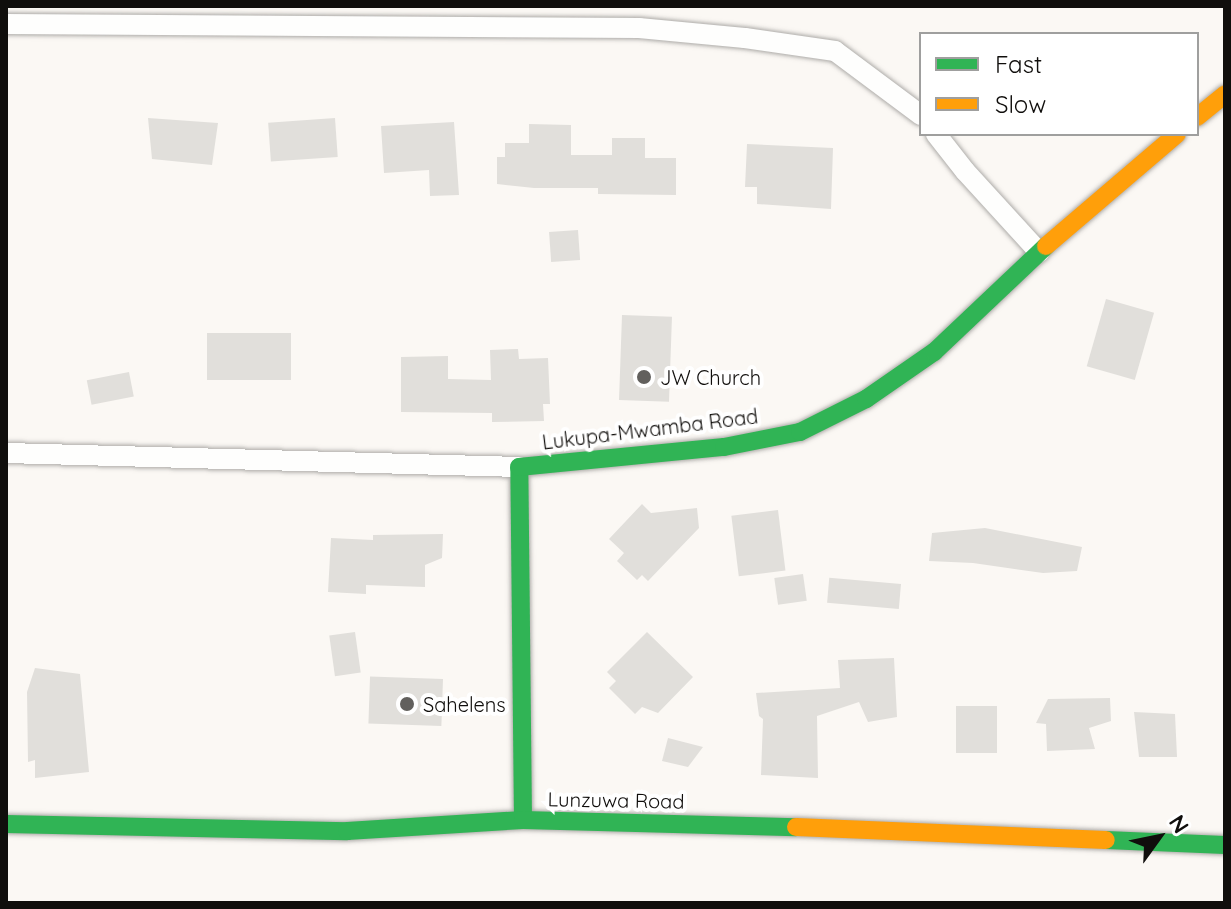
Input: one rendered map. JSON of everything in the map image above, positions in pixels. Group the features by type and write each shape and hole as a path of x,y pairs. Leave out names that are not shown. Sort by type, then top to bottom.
{"street":[{"path":"6,24 639,28 745,38 835,51 919,114"},
{"path":"1199,115 1225,94"},
{"path":"938,136 1039,252"},
{"name":"Lukupa-Mwamba Road","path":"523,820 519,467 724,447 800,432 866,399 934,352 1039,252 1175,136"},
{"path":"6,453 519,467"},
{"name":"Lunzuwa Road","path":"6,824 347,831 523,820 809,827 1225,845"}],"building":[{"path":"148,118 218,123 212,165 152,159"},
{"path":"335,118 338,157 271,162 268,123"},
{"path":"454,122 459,195 430,196 429,170 384,173 381,126"},
{"path":"529,124 571,125 571,155 612,155 612,138 645,138 645,158 676,158 676,195 598,194 598,188 534,188 497,184 497,157 505,157 505,143 529,143"},
{"path":"747,144 833,148 831,209 757,204 757,187 745,187"},
{"path":"578,230 580,260 551,262 549,232"},
{"path":"1106,299 1154,313 1135,380 1087,366"},
{"name":"JW Church","path":"622,315 672,317 669,402 619,400"},
{"path":"207,333 291,333 291,380 207,380"},
{"path":"518,349 519,359 548,358 550,404 543,404 544,421 492,422 492,413 401,412 401,357 448,356 448,379 491,380 490,350"},
{"path":"129,372 134,397 92,405 87,380"},
{"path":"642,504 651,513 697,508 699,528 648,581 642,575 637,580 617,561 624,553 609,539"},
{"path":"778,510 785,571 739,576 731,516"},
{"path":"985,528 1082,547 1077,571 1043,573 973,563 929,561 932,533"},
{"path":"443,534 442,558 425,565 425,587 366,585 366,594 328,592 331,538 373,540 373,535"},
{"path":"803,574 807,601 778,605 774,578"},
{"path":"829,578 901,584 899,609 827,603"},
{"path":"355,632 361,673 335,676 329,636"},
{"path":"647,632 693,677 658,713 642,707 635,714 609,688 616,681 607,672"},
{"path":"894,658 897,717 868,722 859,702 817,716 818,778 761,775 763,719 759,716 756,693 840,688 838,660"},
{"path":"35,668 80,674 89,772 35,778 35,760 28,762 27,692"},
{"name":"Sahelens","path":"370,676 443,679 441,726 368,723"},
{"path":"1110,698 1111,721 1089,728 1095,749 1047,751 1046,724 1036,723 1048,699"},
{"path":"956,706 997,706 997,753 956,753"},
{"path":"1134,712 1175,714 1177,757 1139,757"},
{"path":"668,738 703,747 688,767 662,761"}],"traffic: fast":[{"path":"523,820 519,467 724,447 800,432 866,399 934,352 1046,246"},
{"path":"6,824 347,831 523,820 796,827"},
{"path":"1106,840 1225,845"}],"traffic: slow":[{"path":"1199,115 1225,94"},
{"path":"1046,246 1175,136"},
{"path":"796,827 1106,840"}],"place":[{"name":"JW Church","path":"644,377"},
{"name":"Sahelens","path":"407,704"}]}
